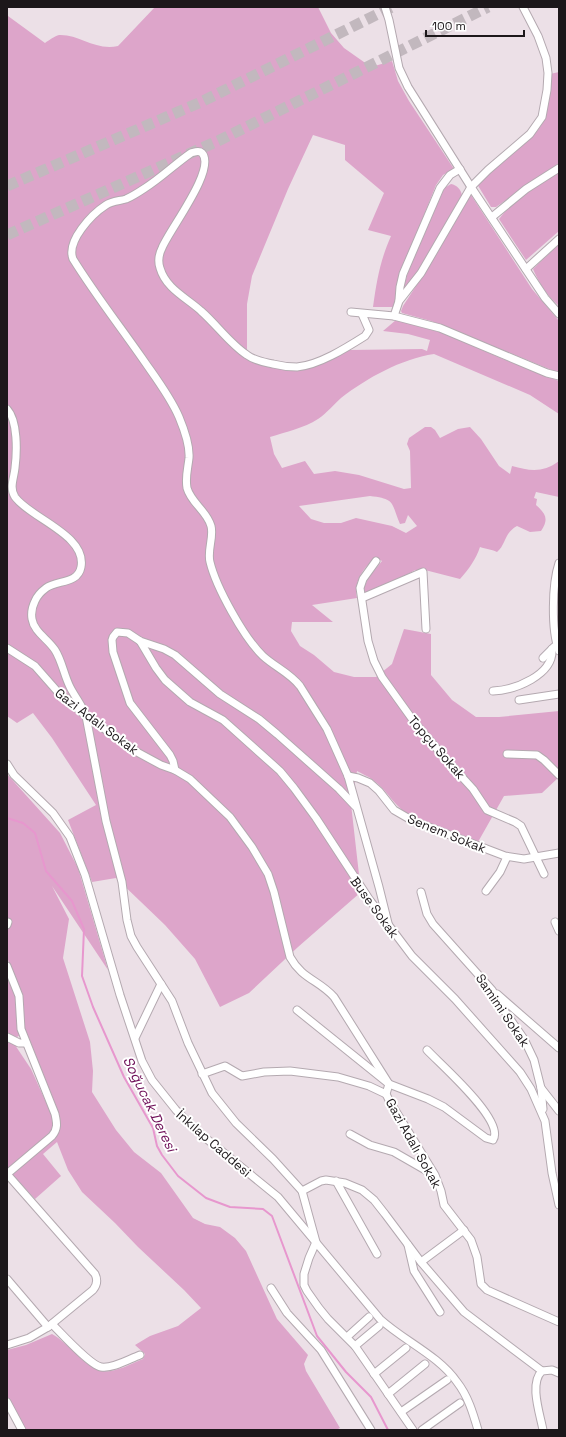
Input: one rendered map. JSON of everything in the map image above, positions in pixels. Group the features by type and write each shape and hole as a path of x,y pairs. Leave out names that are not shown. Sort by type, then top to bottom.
{"street":[{"path":"385,7 402,76 471,187 545,298 559,314"},
{"path":"399,301 421,273 471,187 488,170 530,134 542,117 547,90 548,73 546,58 538,36 523,7"},
{"path":"362,314 369,330 365,336 317,362 296,367 285,367 259,361 247,355 198,308 173,289 163,276 159,263 160,256 168,236 190,201 202,177 205,158 200,152 195,151 191,153 158,179 127,198 107,204 87,222 71,248 73,259 88,283 146,365 173,405 179,417 189,452 186,477 187,486 191,498 205,515 211,526 212,534 209,549 210,561 227,604 241,627 261,654 295,680 308,696 327,729 348,776 389,926"},
{"path":"492,217 526,189 559,168"},
{"path":"394,316 399,301 403,274 440,188 450,175 460,169"},
{"path":"526,269 559,239"},
{"path":"351,312 394,316 440,328 547,373 559,376"},
{"path":"7,409 12,418 16,448 12,487 14,496 22,504 69,539 75,546 80,556 81,567 76,576 72,579 47,587 36,599 32,607 31,615 34,626 51,645 58,657 86,716 106,821 122,882 126,920 131,936 172,1001 188,1043 212,1093 236,1123 273,1159 302,1191 316,1242 306,1265 304,1285 319,1308 356,1346 413,1430"},
{"name":"Topçu Sokak","path":"376,561 360,588 368,641 374,661 382,677 416,723 450,764 473,788 488,810 521,826 544,874"},
{"path":"493,691 523,684 543,671 551,662 556,648 554,628 554,590 559,563"},
{"path":"362,598 422,572 426,629"},
{"name":"Gazi Adalı Sokak","path":"140,641 128,633 118,632 112,640 113,652 130,703 170,755 175,770"},
{"path":"140,641 164,649 175,655 220,694 267,726 339,789 356,808"},
{"name":"Buse Sokak","path":"140,641 165,680 190,702 224,720 280,771 312,812 351,873 412,956 455,999 520,1072 531,1089 545,1121 552,1174 559,1204"},
{"name":"Gazi Adalı Sokak","path":"7,648 35,666 54,688 86,716 137,752 161,765 175,770 195,784 224,811 239,829 260,860 270,880 288,953 292,962 303,974 325,988 334,997 389,1084 386,1094 436,1176 444,1205 464,1230 475,1248 480,1278 485,1289 557,1321"},
{"path":"543,658 556,648"},
{"path":"519,700 559,694"},
{"path":"507,754 537,755 559,775"},
{"name":"İnkılap Caddesi","path":"7,764 14,775 53,813 70,837 85,875 120,995 146,1071 152,1080 176,1110 218,1149 278,1197 380,1319 436,1361 453,1376 464,1393 478,1430"},
{"name":"Senem Sokak","path":"348,776 370,783 394,810 412,821 507,857 518,859 559,853"},
{"path":"486,891 500,872 507,857"},
{"name":"Samimi Sokak","path":"421,892 433,924 492,990 501,1006 524,1039 529,1049 540,1088 545,1121"},
{"path":"555,922 559,931"},
{"path":"7,966 19,996 21,1029 55,1114 57,1123 55,1132 52,1136 7,1174 95,1274 97,1279 97,1283 93,1290 50,1326 29,1338 7,1346"},
{"path":"135,1038 162,984"},
{"path":"492,990 559,1048"},
{"path":"297,1010 389,1084 444,1107 486,1138 493,1140 495,1134 494,1129 486,1113 476,1100 427,1050"},
{"path":"7,1038 18,1043 26,1043"},
{"path":"202,1074 225,1066 242,1076 278,1071 308,1072 338,1077 369,1086 386,1094"},
{"path":"540,1088 559,1111"},
{"path":"350,1134 370,1145 394,1152 436,1176"},
{"path":"302,1191 326,1180 336,1181 355,1187 368,1195 386,1214 421,1262 456,1304 469,1317 542,1370 552,1370 559,1373"},
{"path":"336,1181 377,1254"},
{"path":"421,1262 464,1230"},
{"path":"408,1243 414,1271 440,1312"},
{"path":"7,1279 50,1326 92,1362 101,1367 114,1366 140,1355"},
{"path":"271,1288 287,1313 321,1350 371,1430"},
{"path":"347,1337 369,1317"},
{"path":"356,1346 379,1326"},
{"path":"374,1374 406,1348"},
{"path":"388,1394 425,1364"},
{"path":"542,1370 538,1377 536,1386 543,1430"},
{"path":"401,1412 447,1380"},
{"path":"7,1402 22,1430"},
{"path":"422,1430 460,1403"}],"shaded area":[{"path":"155,7 318,7 331,33 344,48 371,67 392,61 398,81 409,101 454,169 443,175 436,185 399,278 394,307 373,307 379,270 391,236 368,230 384,193 345,160 345,145 313,135 288,189 252,276 247,304 247,355 296,367 349,350 422,349 427,351 430,340 408,334 383,331 396,320 443,333 559,381 559,414 530,395 434,354 409,360 385,370 362,383 341,398 327,412 313,422 295,430 270,437 274,454 282,468 305,461 314,474 335,471 359,475 404,489 411,488 410,451 407,444 409,438 425,427 431,427 440,438 458,429 470,427 481,439 499,466 510,474 512,466 536,470 547,468 559,461 559,497 536,492 534,498 537,499 536,505 544,514 546,520 541,531 530,532 517,526 507,535 502,546 497,552 480,547 472,564 460,579 425,570 415,570 366,593 363,589 369,577 382,561 377,558 368,565 358,581 356,592 357,598 312,605 333,622 292,622 291,631 300,646 314,655 334,672 354,677 376,677 392,664 404,629 431,634 431,675 452,700 476,717 499,717 559,711 559,777 542,793 504,796 478,842 431,826 413,818 401,809 378,784 369,777 357,771 351,804 361,892 298,947 249,993 220,1007 195,959 165,925 116,878 92,882 68,820 96,805 52,738 33,713 17,723 7,716 7,16 45,43 59,35 66,35 102,46 118,46","holes":["370,496 379,497 389,501 392,504 400,524 405,523 408,515 417,526 406,533 392,526 356,518 341,523 324,523 311,519 299,506"]},
{"path":"559,72 559,163 496,207 491,207 477,184 497,165 529,139 541,125 549,103 550,74"},
{"path":"559,171 559,231 526,260 499,219 519,198"},
{"path":"451,184 455,185 461,191 462,195 428,257 403,290 408,272 443,191"},
{"path":"471,195 532,289 559,321 559,373 431,321 402,313 401,311 435,257"},
{"path":"559,244 559,306 544,289 533,269"},
{"path":"7,774 60,833 78,868 108,970 52,886 69,919 63,958 90,1042 93,1071 92,1092 116,1130 134,1152 161,1173 193,1218 205,1224 220,1227 235,1238 246,1251 277,1319 308,1355 304,1364 306,1371 340,1428 336,1430 25,1430 7,1397 7,1350 26,1345 52,1334 87,1364 103,1371 111,1371 143,1359 145,1354 135,1345 150,1336 178,1326 201,1308 82,1192 68,1170 57,1142 43,1154 61,1176 35,1199 12,1174 54,1138 59,1115 26,1034 23,1018 23,1001 7,957"},
{"path":"7,971 15,990 20,1035 17,1037 7,1035"},
{"path":"7,1041 15,1045 31,1069 54,1120 50,1134 7,1169"}],"waterway":[{"name":"Soğucak Deresi","path":"7,818 23,823 35,833 46,871 72,901 84,929 82,976 93,1007 124,1077 153,1128 157,1146 162,1155 178,1176 206,1198 230,1207 263,1209 272,1216 317,1336 346,1372 371,1397 388,1430"}],"tunnel":[{"path":"7,186 201,102 392,7"},
{"path":"7,235 220,140 488,7"}]}
